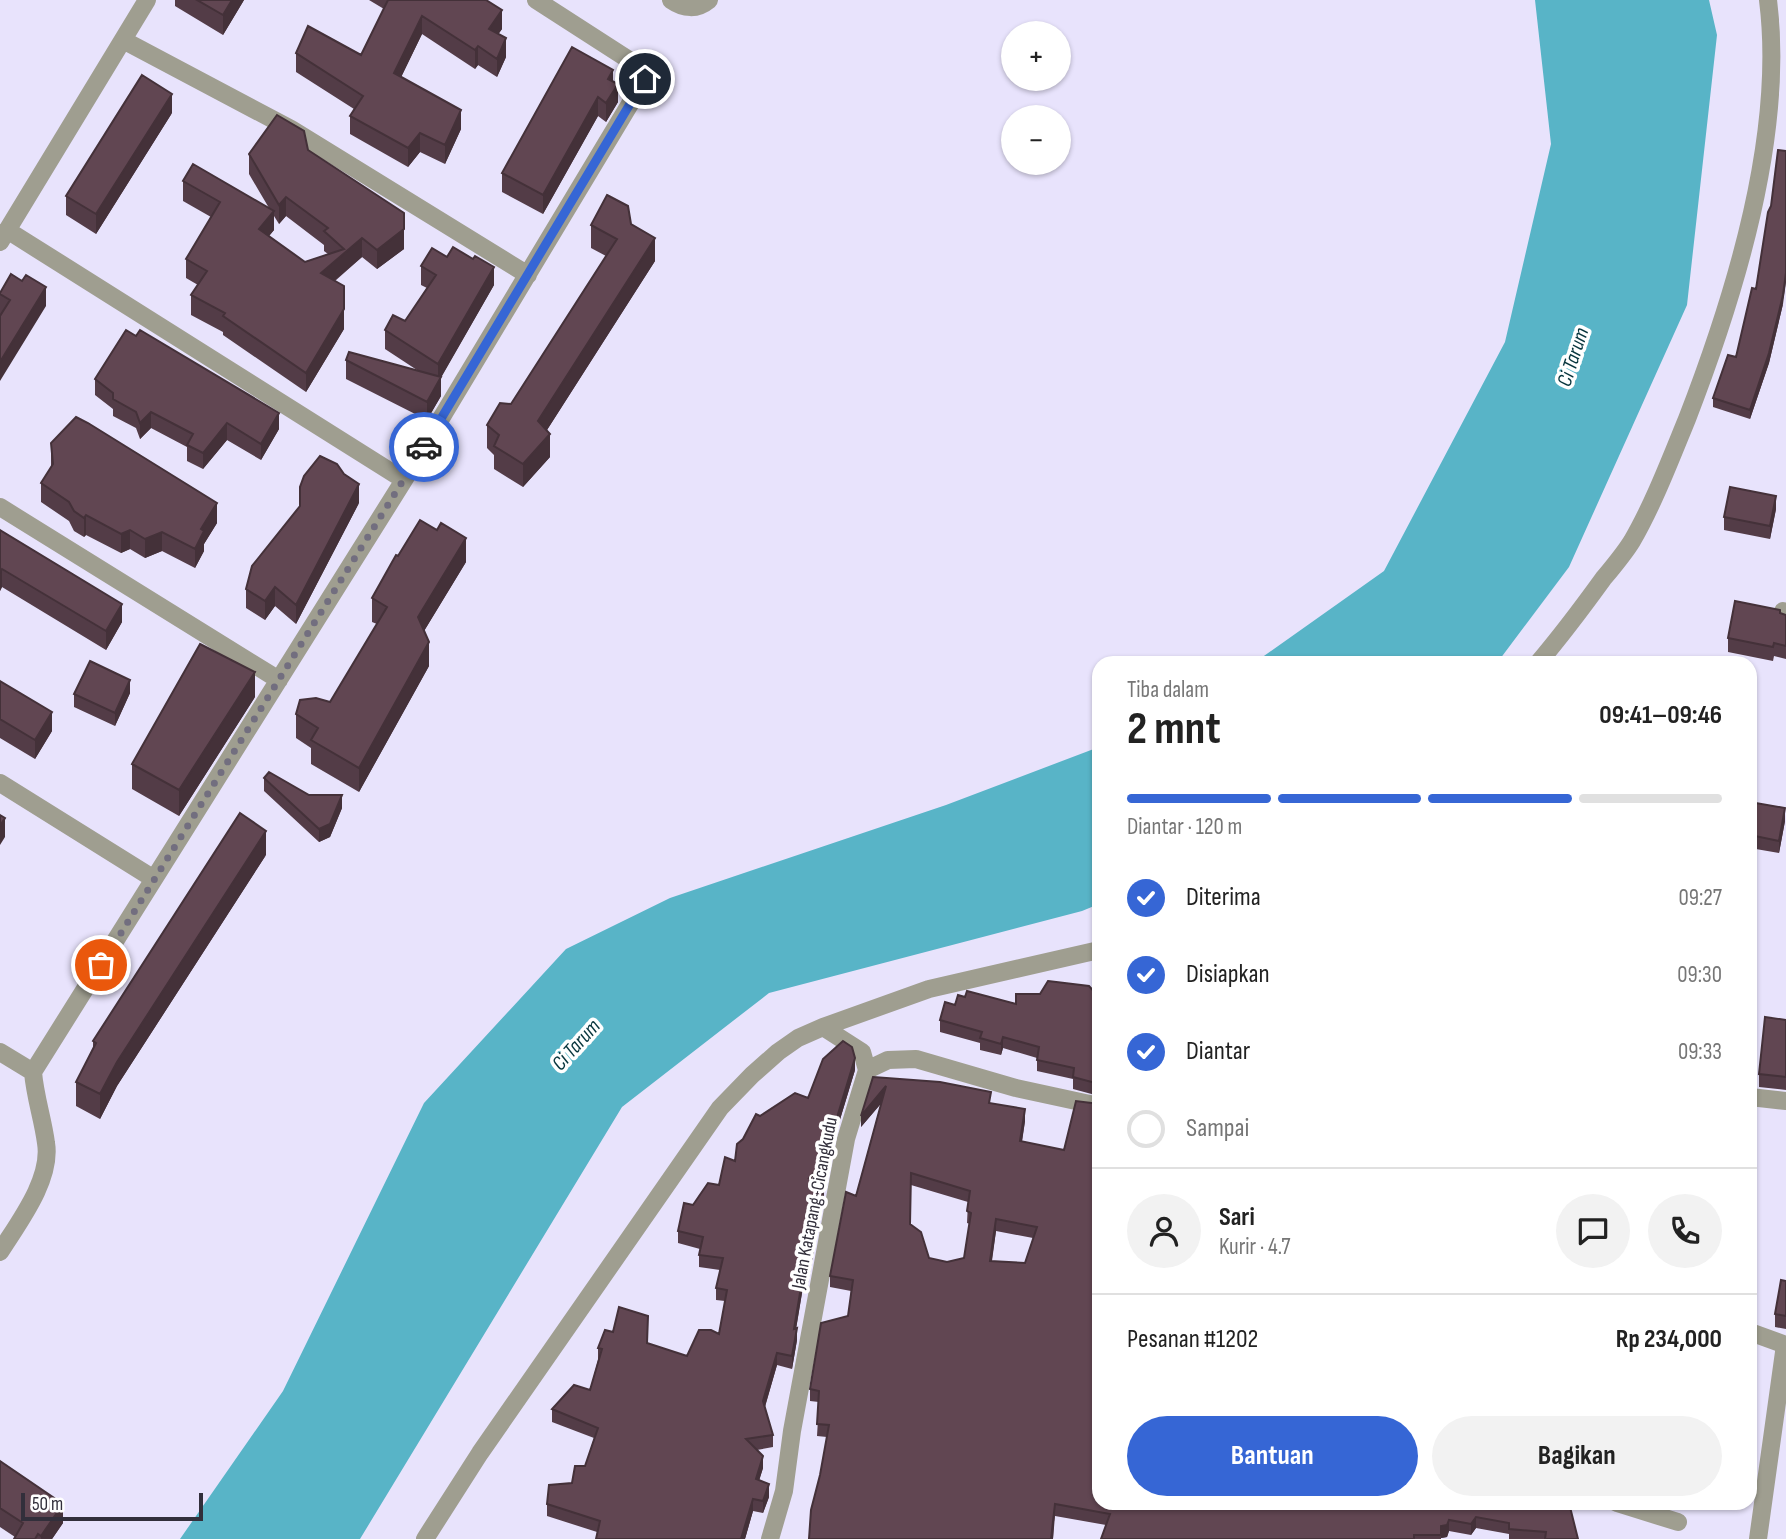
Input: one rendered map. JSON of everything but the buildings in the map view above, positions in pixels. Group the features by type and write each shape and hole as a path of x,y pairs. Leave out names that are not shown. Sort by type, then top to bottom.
{"street":[{"path":"147,0 4,236 404,480"},
{"path":"0,1252 26,1210 47,1167 47,1143 35,1097 33,1072 404,480 645,79 640,67 536,0"},
{"path":"671,0 689,8 700,7 709,0"},
{"path":"1544,656 1632,541 1672,456 1700,385 1741,257 1761,161 1769,109 1771,24 1768,0"},
{"path":"123,40 291,129 528,275"},
{"path":"0,507 279,680"},
{"path":"0,782 155,879"},
{"path":"425,1539 480,1453 720,1108 752,1074 798,1038 823,1027 929,989 1092,952"},
{"path":"823,1027 862,1052 867,1070 888,1060 916,1059 1016,1088 1092,1104"},
{"path":"0,1052 33,1072"},
{"name":"Jalan Katapang-Cicangkudu","path":"770,1539 784,1491 792,1431 845,1139 867,1070"},
{"path":"1757,1098 1786,1101"},
{"path":"1757,1335 1786,1345 1758,1539"},
{"path":"1639,1510 1678,1522"}],"water":[{"name":"Ci Tarum","path":"1535,0 1709,0 1717,35 1687,305 1569,567 1502,656 1264,656 1384,571 1505,342 1551,144"},
{"name":"Ci Tarum","path":"1092,750 1092,907 769,993 622,1107 360,1539 180,1539 283,1391 424,1103 566,949 670,898 946,805"}],"way so far":[{"path":"101,965 424,447"}],"route":[{"path":"424,447 645,79"}]}
